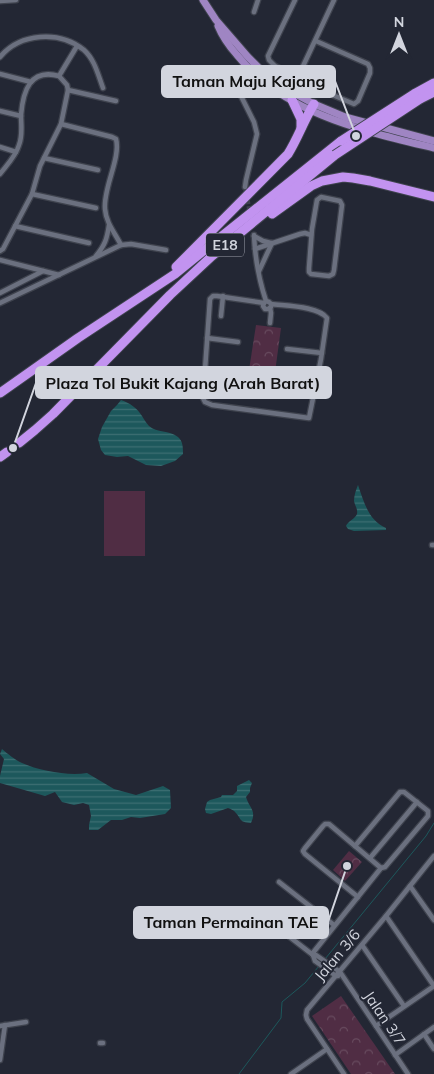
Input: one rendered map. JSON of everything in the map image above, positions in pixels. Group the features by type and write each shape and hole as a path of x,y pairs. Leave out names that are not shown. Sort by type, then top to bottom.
{"highway":[{"name":"E18","path":"19,443 53,414 170,295 212,256 335,156 434,83"},
{"name":"E18","path":"0,393 78,338 176,274 341,141 417,97 434,92"},
{"path":"291,100 301,119 301,128"},
{"path":"158,285 288,154 313,107"},
{"path":"212,256 311,186 322,181 337,178 353,178 434,198"}],"main road":[{"path":"203,0 259,77 291,100 313,107"},
{"path":"251,66 313,107 342,123 434,141"},
{"path":"281,94 290,91"},
{"path":"290,91 291,100"},
{"path":"403,136 434,148"}],"street":[{"path":"0,1 16,0"},
{"path":"254,12 258,0"},
{"path":"295,0 268,56 269,60 275,66 297,78 354,104 358,101 370,73 368,64 316,41"},
{"path":"290,91 316,41 334,0"},
{"path":"0,57 13,45 27,38 57,38 84,51 96,67 103,88"},
{"path":"59,76 77,46"},
{"path":"245,187 256,134 254,122 238,90 241,80 251,66"},
{"path":"0,74 31,82"},
{"path":"0,174 16,152 22,135 21,116 26,88 31,82 42,75 59,76 67,85 68,90 61,124 36,175 32,194 3,249 0,251"},
{"path":"68,90 116,100"},
{"path":"0,111 21,116"},
{"path":"61,124 116,139 118,145 104,205 106,218 121,245"},
{"path":"0,148 16,152"},
{"path":"44,158 98,170"},
{"path":"32,194 96,208"},
{"path":"321,197 340,201 342,205 333,274 329,276 311,274 309,272 311,235 318,199 321,197"},
{"path":"93,258 105,243 109,225"},
{"path":"15,226 89,243"},
{"path":"255,249 300,234 311,235"},
{"path":"265,302 258,273 254,235 272,243"},
{"path":"258,273 272,243"},
{"path":"0,304 121,245 131,244 166,250"},
{"path":"0,260 59,275"},
{"path":"0,293 44,271"},
{"path":"270,306 313,310 325,315 326,318 322,353 310,417 307,419 212,405 205,402 203,398 210,299 213,296 223,296 269,302 270,323"},
{"path":"220,316 223,296"},
{"path":"207,338 238,342"},
{"path":"287,349 322,353"},
{"path":"204,380 314,394"},
{"path":"315,957 334,925 381,868 385,867 428,816 428,811 404,792 400,792 355,846"},
{"path":"370,858 417,802"},
{"path":"358,897 305,854 303,851 305,848 325,824 329,824 381,868"},
{"name":"Jalan 3/6","path":"344,1074 307,1019 307,1010 434,856"},
{"path":"279,882 334,925"},
{"path":"410,886 434,920"},
{"path":"376,1026 434,986 386,916"},
{"path":"264,918 338,973"},
{"path":"362,945 404,1006"},
{"path":"315,957 331,973 338,973"},
{"name":"Jalan 3/7","path":"338,973 408,1074"},
{"path":"0,1060 2,1025 26,1022"},
{"path":"395,1055 434,1028"},
{"path":"424,1034 434,1049"},
{"path":"291,1074 300,1072 326,1049"}],"green space":[{"path":"256,325 281,328 273,387 247,383"},
{"path":"104,491 145,491 145,556 104,556"},
{"path":"349,851 362,862 345,881 333,870"},
{"path":"341,996 395,1074 351,1074 312,1016"}],"shaded area":[{"path":"121,400 136,408 152,428 178,437 182,443 183,454 175,461 161,466 146,465 128,456 105,455 101,450 98,439 111,411"},
{"path":"358,485 371,515 386,530 354,531 346,526 357,514 354,501"},
{"path":"2,749 29,766 63,773 87,773 114,789 136,795 163,786 170,790 171,808 165,814 111,820 98,830 89,830 91,816 89,805 83,803 74,805 62,802 55,792 45,796 0,783 4,759 0,754"},
{"path":"249,780 252,783 250,792 246,797 253,812 251,823 242,821 235,812 228,808 211,814 206,813 207,802 222,795 233,795 237,791 237,786"}],"waterway":[{"path":"325,959 426,836 434,823"},
{"path":"239,1074 281,1018 282,1002 305,983 319,966"}],"tunnel":[{"path":"245,187 250,213"},
{"path":"7,452 19,443"}],"place":[{"name":"Taman Maju Kajang","path":"356,136"},
{"name":"Plaza Tol Bukit Kajang (Arah Barat)","path":"13,448"},
{"name":"Taman Permainan TAE","path":"347,866"}]}
